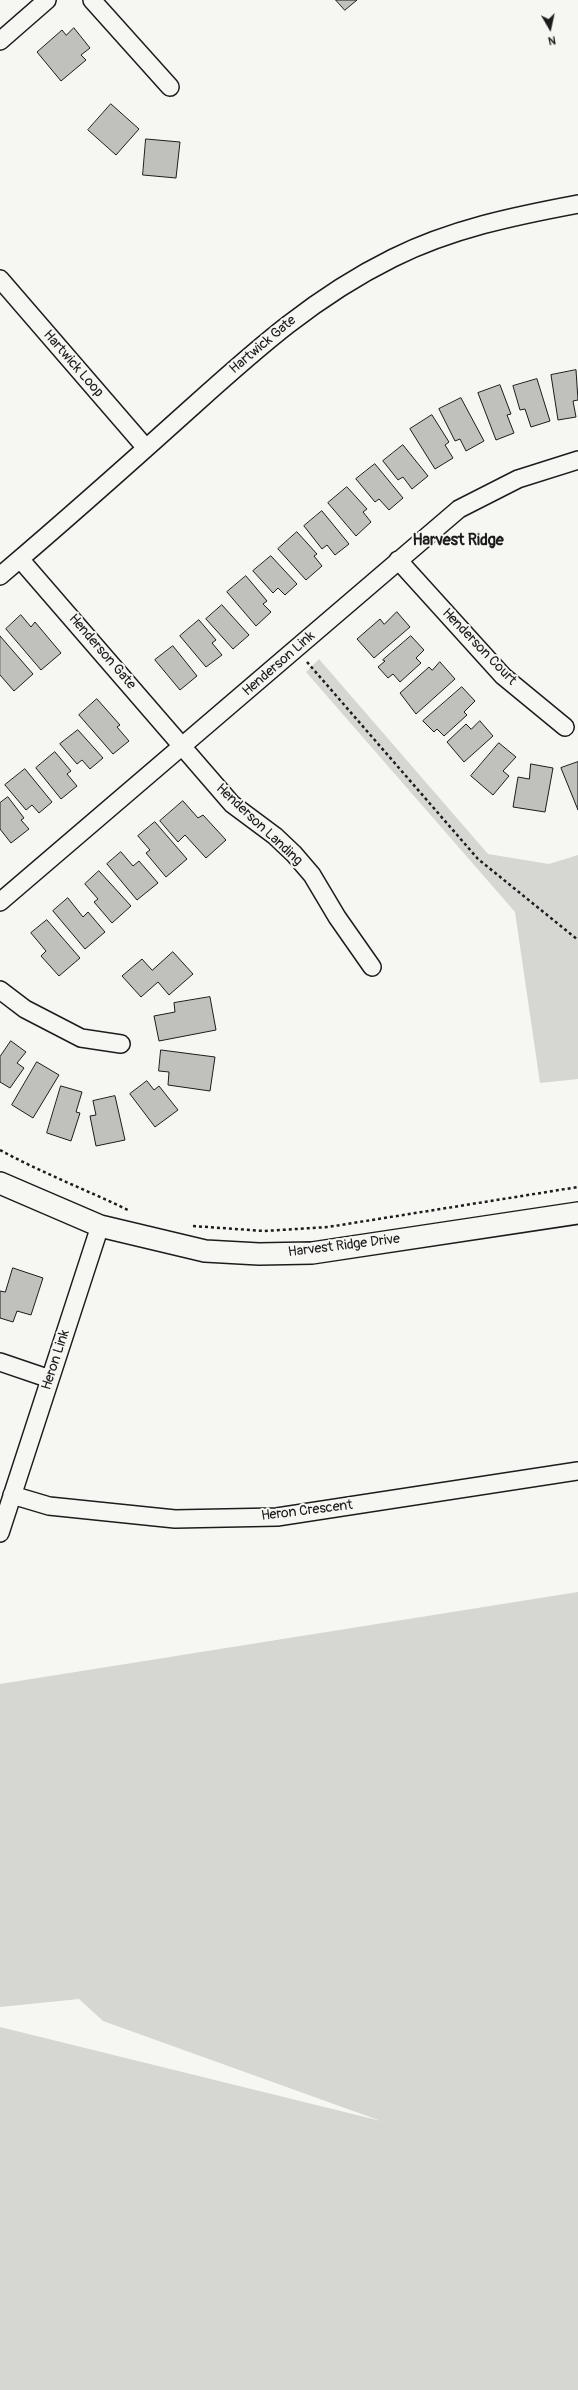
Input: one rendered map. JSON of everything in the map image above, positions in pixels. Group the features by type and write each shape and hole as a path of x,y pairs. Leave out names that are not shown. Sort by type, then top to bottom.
{"street":[{"path":"0,41 47,0"},
{"path":"92,0 170,87"},
{"name":"Hartwick Gate","path":"0,576 279,330 328,294 363,273 395,257 467,229 508,217 578,204"},
{"name":"Hartwick Loop","path":"0,279 146,448"},
{"name":"Henderson Link","path":"0,902 459,509 518,479 578,460"},
{"name":"Henderson Gate","path":"20,559 148,705 182,747"},
{"name":"Henderson Court","path":"398,560 503,676 565,727"},
{"name":"Henderson Landing","path":"182,747 232,804 275,836 294,854 312,875 337,917 372,967"},
{"path":"0,990 25,1009 81,1038 121,1044"},
{"name":"Harvest Ridge Drive","path":"0,1184 100,1226 205,1251 259,1254 312,1253 578,1213"},
{"name":"Heron Link","path":"0,1533 100,1226"},
{"path":"0,1362 50,1379"},
{"name":"Heron Crescent","path":"12,1495 49,1506 175,1519 277,1517 578,1471"}],"path":[{"path":"296,649 478,859 578,940"},
{"path":"0,1150 35,1169 87,1190 137,1215"},
{"path":"187,1226 264,1231 328,1227 578,1187"}],"shaded area":[{"path":"319,659 488,854 549,864 578,855 578,1079 540,1083 515,912 306,672"},
{"path":"578,1592 578,2390 0,2390 0,2027 381,2121 103,2021 79,1999 0,2007 0,1684"}],"building":[{"path":"336,0 357,0 345,10"},
{"path":"74,28 90,48 81,55 86,60 61,81 37,52 62,30 66,35"},
{"path":"111,104 139,129 116,155 88,130"},
{"path":"146,139 180,142 176,178 143,175"},
{"path":"576,370 578,400 573,401 576,417 558,420 551,375"},
{"path":"537,379 550,421 531,427 525,409 520,410 513,386"},
{"path":"500,385 511,414 507,415 514,433 496,440 478,393"},
{"path":"461,398 484,441 466,451 460,439 455,441 439,409"},
{"path":"432,415 449,442 445,445 453,458 435,469 410,429"},
{"path":"403,445 428,476 412,489 403,477 398,480 383,461"},
{"path":"375,464 403,498 389,510 379,499 375,502 356,479"},
{"path":"347,487 367,509 363,512 371,522 356,536 328,503"},
{"path":"322,511 349,544 335,555 327,545 322,549 304,526"},
{"path":"297,532 317,554 314,556 322,566 306,580 278,549"},
{"path":"271,556 297,584 285,595 278,588 273,593 253,571"},
{"path":"246,576 267,601 263,604 271,612 256,626 227,592"},
{"path":"222,605 249,635 233,649 206,619"},
{"path":"397,612 410,627 374,658 357,639 380,619 384,624"},
{"path":"21,615 31,627 35,622 61,653 41,670 6,629"},
{"path":"199,620 216,640 212,643 222,655 206,667 180,636"},
{"path":"0,636 33,674 14,691 0,675"},
{"path":"411,636 424,650 416,658 421,663 400,682 393,674 388,678 378,667 385,661 383,660"},
{"path":"173,646 197,676 180,690 155,660"},
{"path":"440,662 455,679 416,714 400,693 429,667 432,670"},
{"path":"462,687 475,701 464,712 467,715 444,736 437,729 434,732 423,721"},
{"path":"97,699 120,725 117,727 129,741 113,754 79,715"},
{"path":"480,721 493,736 464,762 447,742 466,724 471,729"},
{"path":"78,730 103,758 90,769 82,760 77,764 60,744"},
{"path":"499,743 516,757 503,771 509,776 493,795 471,776"},
{"path":"55,752 71,771 67,774 77,786 61,799 36,768"},
{"path":"578,762 578,810 561,768"},
{"path":"531,764 553,768 545,812 513,807 518,777 529,779"},
{"path":"25,769 52,802 39,813 32,805 26,810 5,785"},
{"path":"8,797 24,818 21,820 29,829 11,843 0,829 0,803"},
{"path":"183,801 198,818 203,815 226,840 206,858 185,835 178,842 160,821"},
{"path":"155,822 187,859 166,877 146,853 150,850 138,836"},
{"path":"121,852 133,866 139,861 158,883 137,900 107,864"},
{"path":"99,871 131,906 112,923 94,902 98,899 85,884"},
{"path":"68,898 83,917 88,912 105,932 85,949 53,911"},
{"path":"47,920 80,958 59,976 41,956 46,951 31,933"},
{"path":"173,952 193,974 169,995 158,982 141,997 122,976 142,959 152,970"},
{"path":"210,997 216,1030 159,1041 154,1016 175,1012 174,1003"},
{"path":"11,1041 26,1052 17,1063 24,1068 10,1088 0,1082 0,1057"},
{"path":"161,1050 215,1057 210,1091 168,1085 169,1072 159,1071"},
{"path":"37,1062 59,1075 33,1118 12,1105"},
{"path":"147,1081 154,1090 159,1086 178,1110 155,1127 130,1094"},
{"path":"61,1086 82,1092 76,1112 80,1113 71,1141 47,1133"},
{"path":"115,1096 125,1140 96,1146 90,1116 96,1115 93,1101"},
{"path":"13,1268 43,1278 31,1315 17,1311 13,1322 0,1318 0,1291 5,1292"}],"district":[{"name":"Harvest Ridge","path":"458,541"}]}
